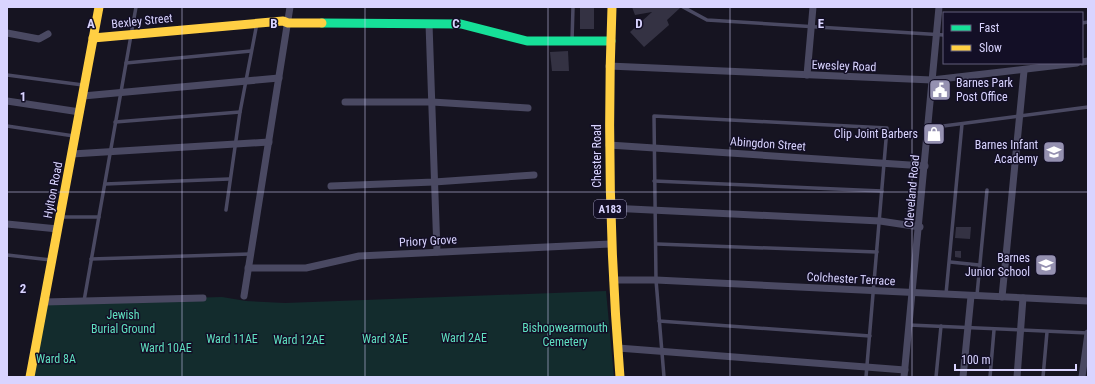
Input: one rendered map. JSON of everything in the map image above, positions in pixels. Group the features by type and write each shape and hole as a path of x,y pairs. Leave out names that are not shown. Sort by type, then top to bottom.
{"street":[{"name":"Hylton Road","path":"30,377 99,7"},
{"path":"244,296 290,7"},
{"name":"Chester Road","path":"612,7 609,66 610,244 620,377"},
{"path":"807,75 813,7"},
{"name":"Cleveland Road","path":"904,374 920,227 924,166 939,7"},
{"name":"Bexley Street","path":"93,38 258,22 283,21 288,23 461,24 501,36 529,41 611,41"},
{"path":"428,24 437,252"},
{"path":"7,33 39,39 48,34"},
{"name":"Ewesley Road","path":"609,66 932,80 1024,71 1070,64"},
{"path":"1002,297 1021,115 1024,71"},
{"path":"82,96 279,78"},
{"path":"7,102 80,112"},
{"path":"345,102 432,102 528,108"},
{"path":"72,154 269,142"},
{"name":"Abingdon Street","path":"609,145 885,162 924,166"},
{"path":"331,186 434,182 534,175"},
{"path":"610,208 880,221 920,227"},
{"path":"7,224 58,229"},
{"name":"Priory Grove","path":"248,268 292,269 314,266 359,256 610,244"},
{"name":"Colchester Terrace","path":"613,280 656,280 874,292 1088,301"},
{"path":"962,377 967,329 974,296"},
{"path":"44,302 203,298"},
{"path":"1017,377 1023,298"},
{"path":"1082,377 1088,333"},
{"path":"618,348 867,367 904,374"}],"lane":[{"path":"84,301 136,7"},
{"path":"572,41 573,7"},
{"path":"683,7 707,20 943,35"},
{"path":"226,210 229,179 240,112 258,22"},
{"path":"126,63 251,51"},
{"path":"7,75 84,86"},
{"path":"928,128 1088,107"},
{"path":"115,122 240,112"},
{"path":"664,377 656,280 657,244 654,210 654,116 888,128 866,377"},
{"path":"946,295 962,124"},
{"path":"7,126 75,136"},
{"path":"105,184 229,179"},
{"path":"654,180 882,191"},
{"path":"974,296 980,265 987,190"},
{"path":"60,217 99,217"},
{"path":"657,244 877,252"},
{"path":"91,259 250,254"},
{"path":"7,255 52,260"},
{"path":"950,262 980,265"},
{"path":"659,321 870,336"},
{"path":"909,325 941,326 967,329 1021,329 1047,332 1088,333"},
{"path":"936,377 941,326"},
{"path":"990,377 994,330"},
{"path":"1043,377 1047,332"}],"green space":[{"name":"Bishopwearmouth Cemetery","path":"606,291 614,377 30,377 44,302 222,297 246,301 285,303"}],"building":[{"path":"580,7 594,7 594,29 580,29"},
{"path":"632,7 680,8 667,20 669,25 644,47 630,32 652,12 635,15"},
{"path":"568,51 569,71 552,71 550,52"},
{"path":"956,227 971,227 970,239 955,238"},
{"path":"955,251 961,251 961,258 955,257"}],"traffic: fast":[{"path":"322,23 461,24 527,41 611,41"}],"traffic: slow":[{"path":"30,377 99,7"},
{"path":"612,7 610,53 610,192 620,377"},
{"path":"93,38 283,21 288,23 322,23"}],"place":[{"name":"Barnes Park Post Office","path":"940,90"},
{"name":"Clip Joint Barbers","path":"934,134"},
{"name":"Barnes Infant Academy","path":"1054,152"},
{"name":"Barnes Junior School","path":"1046,265"}],"park label":[{"name":"Jewish Burial Ground","path":"123,322"},
{"name":"Ward 2AE","path":"464,338"},
{"name":"Ward 11AE","path":"232,339"},
{"name":"Ward 3AE","path":"385,339"},
{"name":"Ward 12AE","path":"299,340"},
{"name":"Ward 10AE","path":"166,348"},
{"name":"Ward 8A","path":"56,359"}]}
